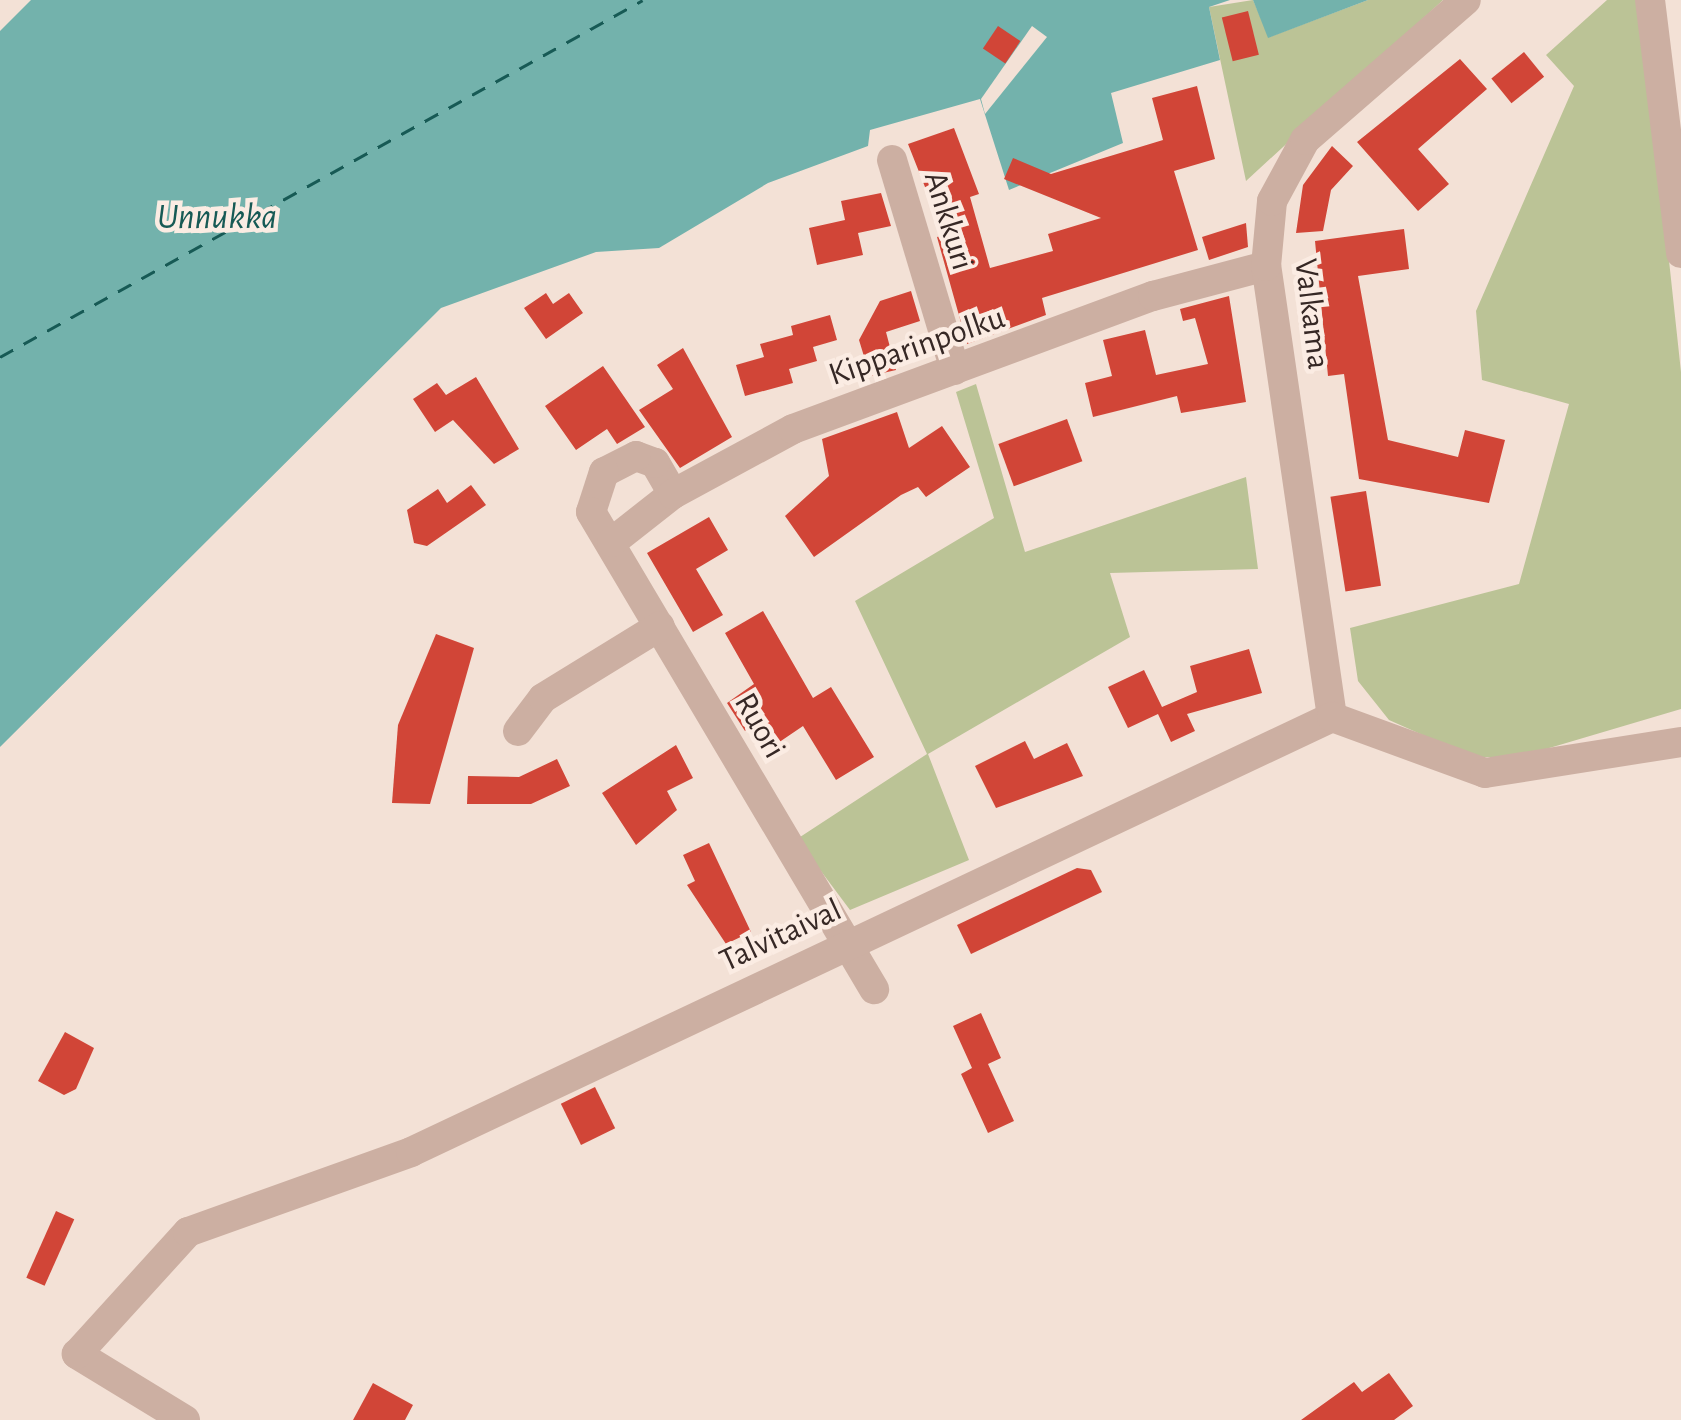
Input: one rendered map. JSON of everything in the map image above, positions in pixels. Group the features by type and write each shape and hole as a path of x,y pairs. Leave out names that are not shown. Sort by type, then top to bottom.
{"street":[{"name":"Valkama","path":"1332,717 1266,266 1272,201 1305,140 1466,0"},
{"path":"1650,0 1681,253"},
{"name":"Ankkuri","path":"892,160 956,370"},
{"name":"Kipparinpolku","path":"612,542 673,494 793,429 1153,296 1266,266"},
{"name":"Ruori","path":"673,494 647,456 604,472 591,512 874,989"},
{"path":"518,731 543,698 660,626"},
{"path":"1332,717 1485,773 1681,742"},
{"name":"Talvitaival","path":"184,1420 77,1354 188,1232 411,1152 1332,717"}],"green space":[{"path":"1253,0 1269,37 1368,0 1443,0 1246,181 1209,7"},
{"path":"1607,0 1641,0 1681,372 1681,709 1519,757 1472,757 1389,720 1358,681 1350,628 1519,584 1569,404 1482,380 1476,311 1574,86 1546,55"},
{"path":"976,384 1025,552 1246,477 1258,569 1110,573 1130,637 928,754 969,860 850,910 797,839 927,754 855,601 994,518 956,392"}],"water":[{"name":"Unnukka","path":"31,0 1230,0 1209,7 1220,60 1111,93 1123,143 1009,190 980,99 870,130 868,146 768,183 659,248 596,252 441,308 0,747 0,31"},
{"path":"1253,0 1368,0 1268,38"}],"pier":[{"path":"1032,26 1047,37 985,114 981,99"}],"building":[{"path":"1248,11 1259,55 1233,61 1222,18"},
{"path":"998,26 1020,41 1005,63 983,48"},
{"path":"1524,52 1544,77 1511,103 1491,78"},
{"path":"1460,59 1487,89 1418,149 1449,184 1418,211 1357,142"},
{"path":"1197,86 1215,159 1174,171 1198,250 1042,298 1046,315 967,344 937,237 944,235 908,144 954,128 979,194 970,197 990,268 1053,251 1048,234 1101,218 1004,179 1013,158 1051,174 1163,140 1152,98"},
{"path":"1332,146 1353,166 1331,190 1323,231 1296,233 1303,185"},
{"path":"881,193 891,226 858,233 863,255 817,265 809,228 845,220 841,201"},
{"path":"1246,223 1248,247 1209,260 1202,237"},
{"path":"1404,229 1409,269 1358,276 1388,440 1458,457 1465,430 1505,440 1489,503 1359,479 1344,374 1328,376 1315,241"},
{"path":"911,291 920,321 886,332 896,370 870,376 859,340 880,301"},
{"path":"546,293 553,304 569,293 583,313 546,339 524,308"},
{"path":"1229,296 1246,402 1181,413 1177,396 1093,417 1085,383 1112,376 1103,340 1145,330 1156,375 1208,364 1195,318 1183,321 1180,309"},
{"path":"830,315 837,340 813,347 817,361 789,369 793,383 745,396 736,365 764,357 760,344 793,335 791,326"},
{"path":"683,348 732,437 680,468 639,410 673,389 657,365"},
{"path":"603,366 645,427 617,444 607,429 576,450 545,406"},
{"path":"476,377 519,449 494,464 453,420 435,432 413,399 437,383 446,395"},
{"path":"897,412 909,448 942,426 970,467 926,497 918,487 901,495 814,557 785,516 829,476 822,439"},
{"path":"1067,419 1082,461 1014,486 998,444"},
{"path":"471,485 486,505 427,546 414,543 407,510 438,489 447,503"},
{"path":"1366,491 1381,586 1345,591 1330,497"},
{"path":"709,517 728,550 696,569 723,615 693,632 647,553"},
{"path":"763,611 813,698 831,687 874,757 836,780 803,726 775,745 760,721 745,731 727,703 754,684 725,633"},
{"path":"436,634 474,648 430,804 392,803 398,725"},
{"path":"1249,649 1262,693 1187,714 1195,731 1171,742 1158,714 1128,728 1108,687 1144,670 1162,707 1197,692 1190,666"},
{"path":"1025,741 1034,759 1067,743 1083,776 996,808 975,766"},
{"path":"676,745 693,778 667,791 677,810 636,845 602,793"},
{"path":"557,759 570,786 531,804 467,804 468,776 519,777"},
{"path":"709,843 751,932 726,944 687,885 695,881 683,855"},
{"path":"1077,868 1091,870 1102,892 971,954 957,925"},
{"path":"981,1013 1001,1058 988,1064 1014,1121 988,1133 961,1074 972,1068 953,1026"},
{"path":"65,1032 94,1048 76,1089 64,1095 38,1081"},
{"path":"595,1087 615,1128 581,1145 561,1104"},
{"path":"56,1211 74,1219 45,1286 26,1278"},
{"path":"1389,1373 1413,1406 1394,1420 1301,1420 1354,1382 1362,1392"},
{"path":"373,1383 413,1405 405,1420 353,1420"}],"ferry route":[{"path":"0,357 643,0"}]}
